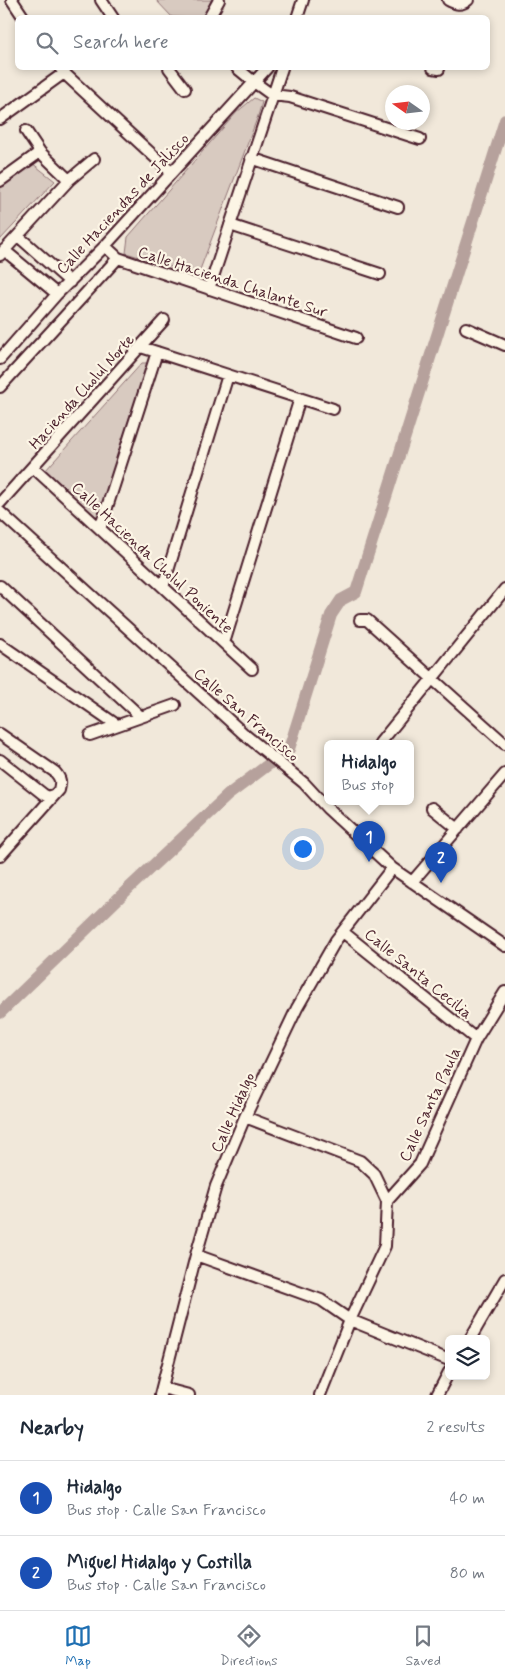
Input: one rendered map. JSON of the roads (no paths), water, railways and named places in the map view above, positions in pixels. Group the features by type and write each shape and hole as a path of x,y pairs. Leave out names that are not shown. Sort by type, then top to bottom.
{"street":[{"path":"12,0 22,15"},
{"path":"101,0 112,15"},
{"path":"212,15 218,0"},
{"path":"298,15 303,0"},
{"path":"448,0 456,4 463,4 468,0"},
{"path":"2,113 62,70 171,172"},
{"path":"171,70 185,89"},
{"path":"239,70 272,95 290,97 420,139"},
{"name":"Calle Haciendas de Jalisco","path":"0,359 57,294 105,246 265,70"},
{"path":"269,70 290,97"},
{"path":"210,290 251,158 281,70"},
{"path":"26,132 40,152 70,180"},
{"path":"0,181 40,152"},
{"path":"251,158 398,206"},
{"path":"57,294 2,253 70,180 94,159"},
{"path":"230,225 380,274"},
{"path":"18,236 70,282"},
{"name":"Calle Hacienda Chalante Sur","path":"105,246 118,258 356,338"},
{"path":"0,387 118,258"},
{"name":"Hacienda Cholul Norte","path":"0,503 164,320"},
{"path":"466,328 505,345"},
{"path":"141,346 333,409"},
{"path":"100,529 157,352"},
{"path":"163,587 228,375"},
{"path":"224,643 300,398"},
{"name":"Calle Hacienda Cholul Poniente","path":"33,467 252,669"},
{"name":"Calle San Francisco","path":"0,512 244,734 324,800"},
{"path":"1,588 140,717"},
{"path":"383,740 505,589"},
{"path":"360,620 367,620 505,744"},
{"path":"0,644 117,725"},
{"path":"90,735 175,705"},
{"path":"0,734 55,772 60,778 59,790 0,856"},
{"path":"0,760 43,794 48,797 54,796"},
{"path":"412,882 505,774"},
{"name":"Calle San Francisco","path":"330,805 392,868 505,946"},
{"path":"432,808 458,829"},
{"name":"Calle Hidalgo","path":"161,1392 196,1255 216,1186 245,1117 298,1008 336,940 392,868"},
{"name":"Calle Santa Cecilia","path":"343,932 476,1039"},
{"name":"Calle Santa Paula","path":"388,1201 420,1164 476,1039 505,992"},
{"path":"245,1117 360,1162 374,1174 388,1201 385,1246 350,1320 320,1395"},
{"path":"196,1255 321,1300 350,1320 445,1358"},
{"path":"472,1335 505,1279"},
{"path":"437,1395 445,1380"},
{"path":"161,1392 189,1395"}],"waterway":[{"path":"0,1013 228,795 289,749 331,615 341,600 356,592 505,120"}],"place":[{"name":"Hidalgo","path":"369,862"},
{"name":"Miguel Hidalgo y Costilla","path":"441,883"}]}
